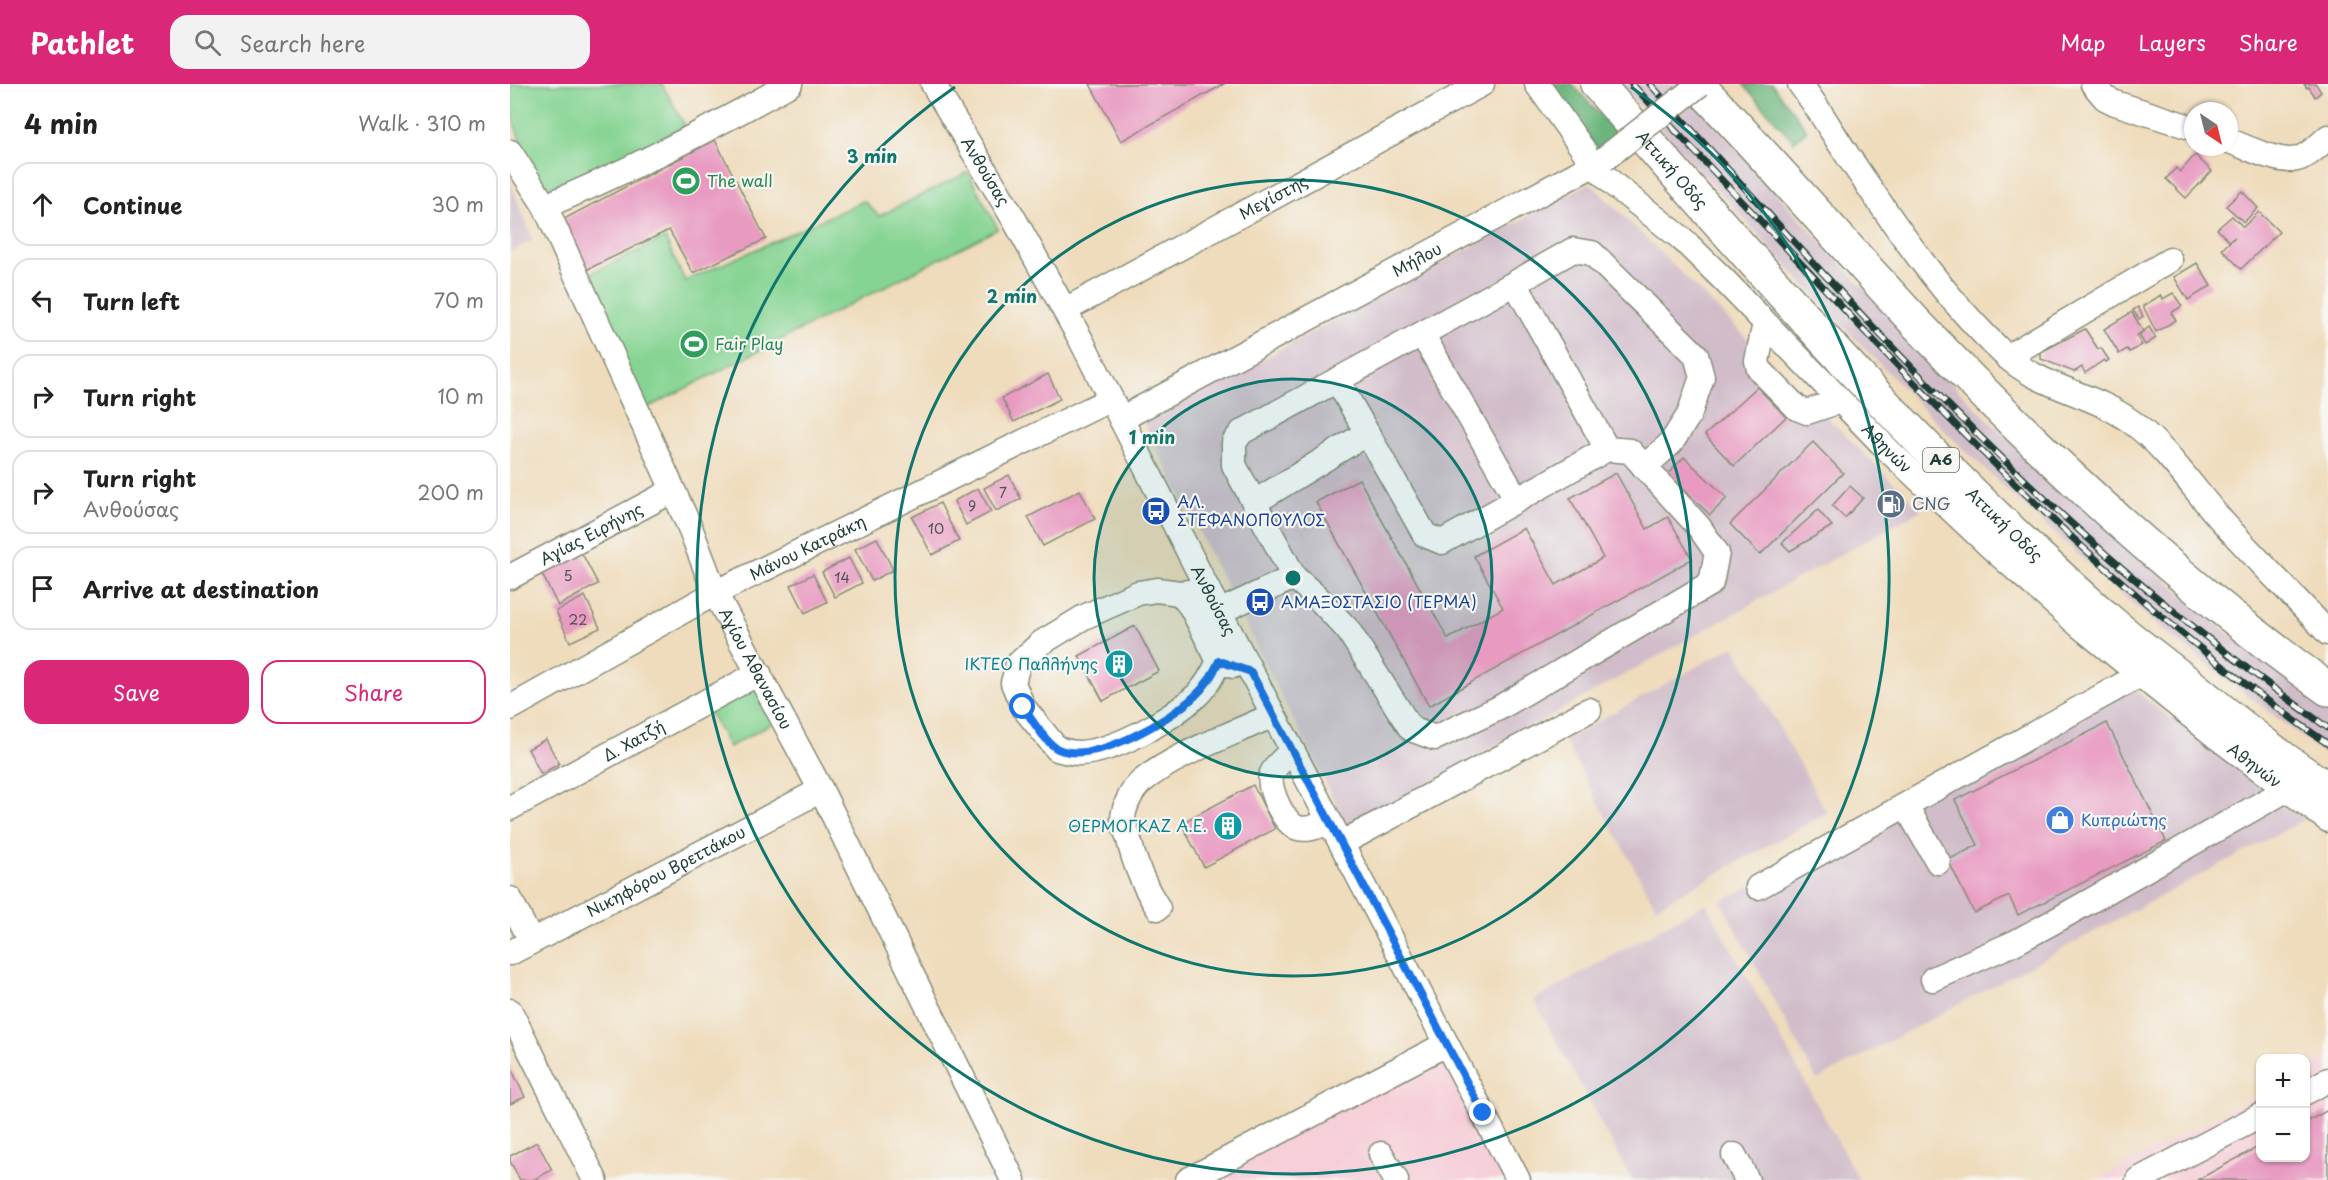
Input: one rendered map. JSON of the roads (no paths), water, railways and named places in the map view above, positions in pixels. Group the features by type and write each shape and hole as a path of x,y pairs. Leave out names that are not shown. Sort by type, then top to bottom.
{"highway":[{"name":"Αττική Οδός","path":"1597,84 1752,260 1878,396 1982,502 2114,624 2291,766 2328,789"},
{"path":"1698,84 1918,325 2066,472 2216,604 2275,652 2328,689"}],"street":[{"path":"545,206 633,167 726,120 790,84"},
{"name":"Μεγίστης","path":"1065,310 1482,84"},
{"name":"Αθηνών","path":"1537,84 1599,162 1613,184 1680,238 1891,453 1994,550 2081,627 2140,675 2286,790 2328,820"},
{"name":"Μήλου","path":"1116,409 1599,162 1698,84"},
{"path":"1800,84 1901,235 1939,283 2007,357 2039,379 2100,403 2134,423 2328,633"},
{"path":"2093,84 2105,98 2115,103 2184,125"},
{"name":"Ανθούσας","path":"935,85 1065,310 1219,612 1518,1180"},
{"path":"2238,144 2278,159 2288,160 2304,156 2328,137"},
{"name":"Αγίου Αθανασίου","path":"510,152 545,206 690,530 715,593 821,790 1013,1180"},
{"path":"1337,380 1425,535 1442,542 1607,449 1629,451 1699,527 1717,553 1711,583 1499,708 1435,738 1412,729 1348,630 1317,597 1294,577 1234,465 1234,442 1242,432 1573,250 1592,253 1696,355 1702,377 1689,415 1671,444 1644,467"},
{"path":"2007,357 2170,260"},
{"path":"1515,283 1607,449"},
{"path":"1765,323 1757,361 1759,369 1797,408 1807,412 1840,401"},
{"path":"1422,334 1517,500"},
{"name":"Μάνου Κατράκη","path":"510,708 715,593 1116,409"},
{"path":"1255,502 1367,433"},
{"name":"Αγίας Ειρήνης","path":"510,577 672,491"},
{"path":"1219,612 1294,577"},
{"path":"1208,590 1180,593 1157,590 1138,593 1084,616 1041,643 1018,664 1012,683 1023,707 1042,734 1057,749 1079,753 1116,745 1155,724 1196,696 1210,680 1219,661"},
{"path":"1180,593 1191,607 1219,661 1251,672"},
{"name":"Δ. Χατζή","path":"510,808 759,673"},
{"path":"1758,887 2140,675"},
{"path":"1342,843 1589,710"},
{"path":"1158,908 1143,885 1133,860 1123,819 1129,798 1139,783 1156,772 1186,755 1273,715"},
{"path":"1292,750 1278,764 1271,776 1272,794 1286,819 1297,828 1311,829 1330,822"},
{"name":"Νικηφόρου Βρεττάκου","path":"520,947 821,790"},
{"path":"1933,980 2043,927 2286,790"},
{"path":"1906,806 1938,862"},
{"path":"510,899 520,947"},
{"path":"510,1011 595,1180"},
{"path":"1188,1180 1446,1044"},
{"path":"2310,1090 2328,1080"},
{"path":"2138,1180 2256,1118"},
{"path":"1382,1154 1396,1180"},
{"path":"1734,1155 1747,1180"}],"railway":[{"path":"1632,84 1871,338 1994,463 2057,523 2188,638 2257,693 2328,744"},
{"path":"1650,84 1880,334 1999,455 2060,513 2173,611 2328,728"}],"place":[{"name":"The wall","path":"686,181"},
{"name":"Fair Play","path":"694,344"},
{"name":"CNG","path":"1891,504"},
{"name":"ΑΛ. ΣΤΕΦΑΝΟΠΟΥΛΟΣ","path":"1156,511"},
{"name":"ΑΜΑΞΟΣΤΑΣΙΟ (ΤΕΡΜΑ)","path":"1260,602"},
{"name":"ΙΚΤΕΟ Παλλήνης","path":"1119,664"},
{"name":"Κυπριώτης","path":"2060,820"},
{"name":"ΘΕΡΜΟΓΚΑΖ Α.Ε.","path":"1228,826"}]}
